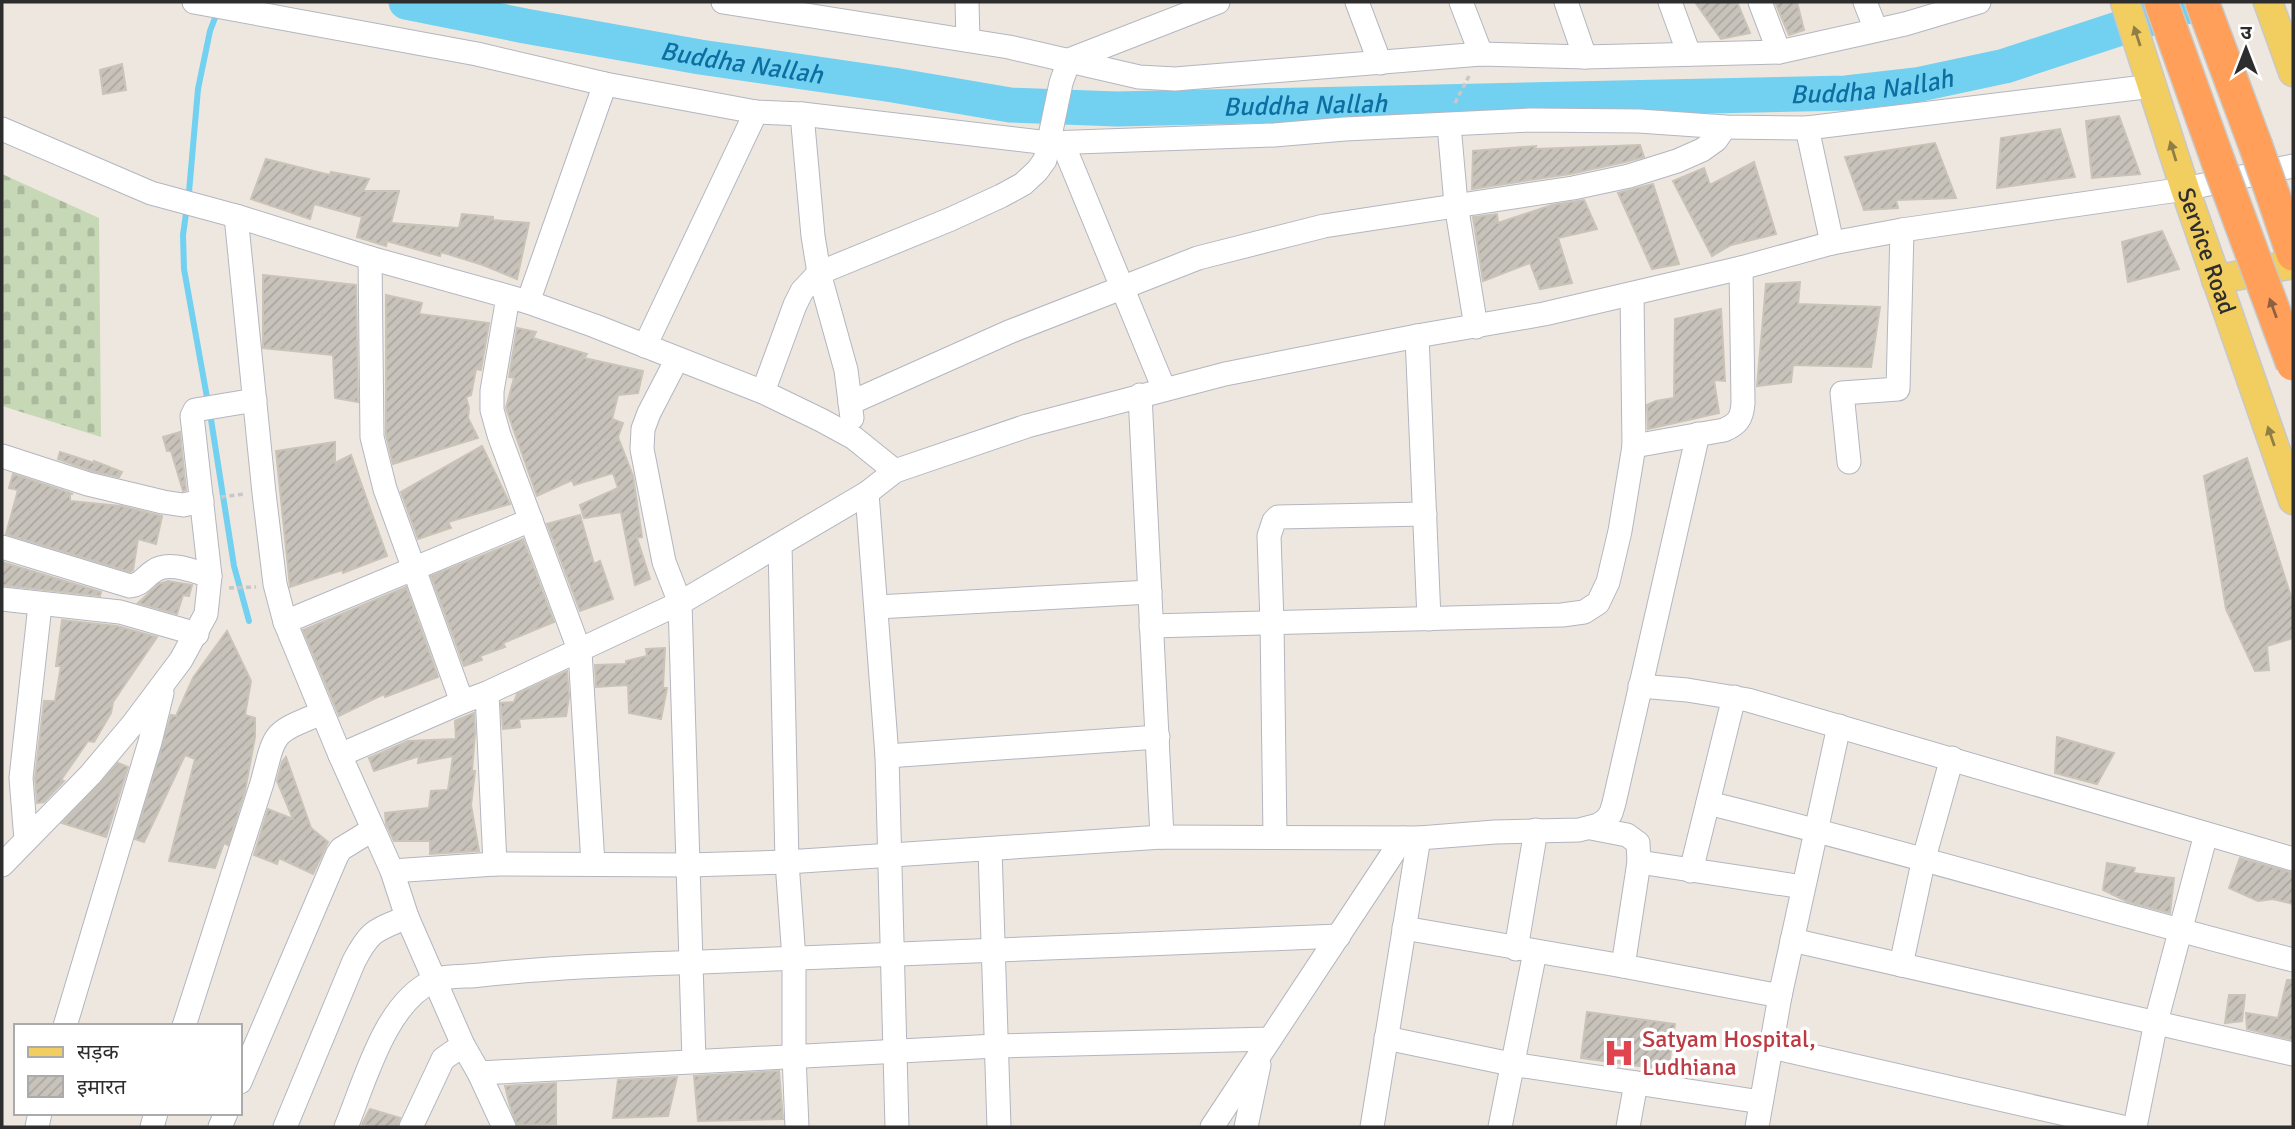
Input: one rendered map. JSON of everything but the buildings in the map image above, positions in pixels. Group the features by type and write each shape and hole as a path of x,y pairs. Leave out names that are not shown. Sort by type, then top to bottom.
{"highway":[{"path":"2161,2 2293,364"},
{"path":"2202,2 2293,254"}],"main road":[{"name":"Service Road","path":"2125,2 2185,189 2293,500"},
{"path":"2268,2 2293,72"},
{"path":"2216,280 2293,264"}],"street":[{"path":"194,2 477,54 605,84 756,112 802,114 1054,140 1274,135 1450,118 1807,128 2151,79"},
{"path":"723,2 968,40 1139,77 1175,79 1480,54 1585,57 1779,52 1926,19 1976,2"},
{"path":"967,2 968,40"},
{"path":"763,392 802,291 819,273 951,219 1023,184 1045,160 1054,140 1061,83 1069,60 1218,2"},
{"path":"1357,2 1380,63"},
{"path":"1461,2 1480,54"},
{"path":"1566,2 1585,57"},
{"path":"1671,2 1689,54"},
{"path":"1760,2 1779,52"},
{"path":"1865,2 1876,30"},
{"path":"593,864 580,652 499,435 492,410 492,391 518,299 605,84"},
{"path":"645,346 756,112"},
{"path":"802,114 813,236 819,273 846,370 854,438"},
{"path":"1450,118 1456,204 1476,327"},
{"path":"850,403 1009,332 1198,258 1324,226 1573,188 1629,176 1678,162 1702,150 1716,140 1726,127"},
{"path":"1807,128 1832,243"},
{"path":"2,129 151,193 518,299 645,346 763,392 854,438 895,471"},
{"path":"1054,140 1123,287 1164,389"},
{"path":"340,755 580,652 680,603 867,493 895,471 1027,426 1140,394 1225,374 1544,314 1741,268 1832,243 1902,230 2185,189 2293,166"},
{"path":"236,216 274,571 303,721 340,755 357,839 392,871 401,919 424,987 454,1051 479,1073 504,1127"},
{"path":"1849,462 1842,393 1898,389 1902,230"},
{"path":"370,258 372,437 385,489 463,702"},
{"path":"1634,446 1698,435 1735,425 1742,412 1741,268"},
{"path":"1151,626 1562,615 1584,612 1598,603 1608,582 1620,531 1634,446 1632,294"},
{"path":"1417,336 1429,619"},
{"path":"677,359 649,413 643,429 642,449 664,562 680,603 694,1060"},
{"path":"1140,394 1162,837"},
{"path":"2,865 90,775 164,683 197,634 218,582 202,500 192,423 206,409 255,400"},
{"path":"1591,828 1606,820 1611,813 1698,435"},
{"path":"2,456 88,484 163,502 183,505 202,500"},
{"path":"867,493 887,756 897,1127"},
{"path":"1275,836 1269,536 1274,520 1279,517 1425,514"},
{"path":"285,622 531,520"},
{"path":"780,545 787,862 794,959 797,1127"},
{"path":"2,547 130,586 144,581 154,570 161,567 181,568 218,582"},
{"path":"877,607 1150,592"},
{"path":"2,599 120,612 197,634"},
{"path":"26,840 21,778 40,605"},
{"path":"66,1024 164,683"},
{"path":"1640,686 1734,697 2293,859"},
{"path":"487,693 495,864"},
{"path":"1691,871 1734,697"},
{"path":"185,1024 272,746 277,735 303,721"},
{"path":"1757,1127 1780,996 1839,726"},
{"path":"887,756 1158,737"},
{"path":"1901,965 1924,858 1952,758"},
{"path":"1708,803 1924,858 2180,931 2293,960"},
{"path":"392,871 495,864 689,865 787,862 1162,837 1411,838 1591,828 1633,838 1639,848 1623,966"},
{"path":"1500,1127 1525,951 1536,830"},
{"path":"2135,1127 2156,1022 2206,834"},
{"path":"1372,1127 1404,928 1411,838"},
{"path":"1212,1127 1339,936 1411,838"},
{"path":"242,1078 357,839"},
{"path":"990,849 999,1127"},
{"path":"1639,862 1803,887"},
{"path":"285,1127 365,939 401,919"},
{"path":"1404,928 1780,996"},
{"path":"346,1127 396,1013 424,987 532,970 1339,936"},
{"path":"1792,940 2293,1054"},
{"path":"1386,1038 1511,1064 1761,1102"},
{"path":"479,1073 996,1046 1266,1045"},
{"path":"1246,1127 1266,1045"},
{"path":"1772,1047 2122,1127"},
{"path":"411,1127 454,1051"},
{"path":"1628,1127 1636,1083"}],"path":[{"path":"1450,118 1469,76"},
{"path":"218,582 250,588"}],"green space":[{"path":"2,174 99,218 101,437 2,406"}],"waterway":[{"name":"Buddha Nallah","path":"406,2 700,57 1010,105 1117,109 1846,93 1916,85 2005,66 2200,2"},
{"path":"208,403 184,269 183,235 198,89 210,31 218,10"},
{"path":"210,413 234,566 249,621"}],"place":[{"name":"Satyam Hospital, Ludhiana","path":"1619,1053"}]}
